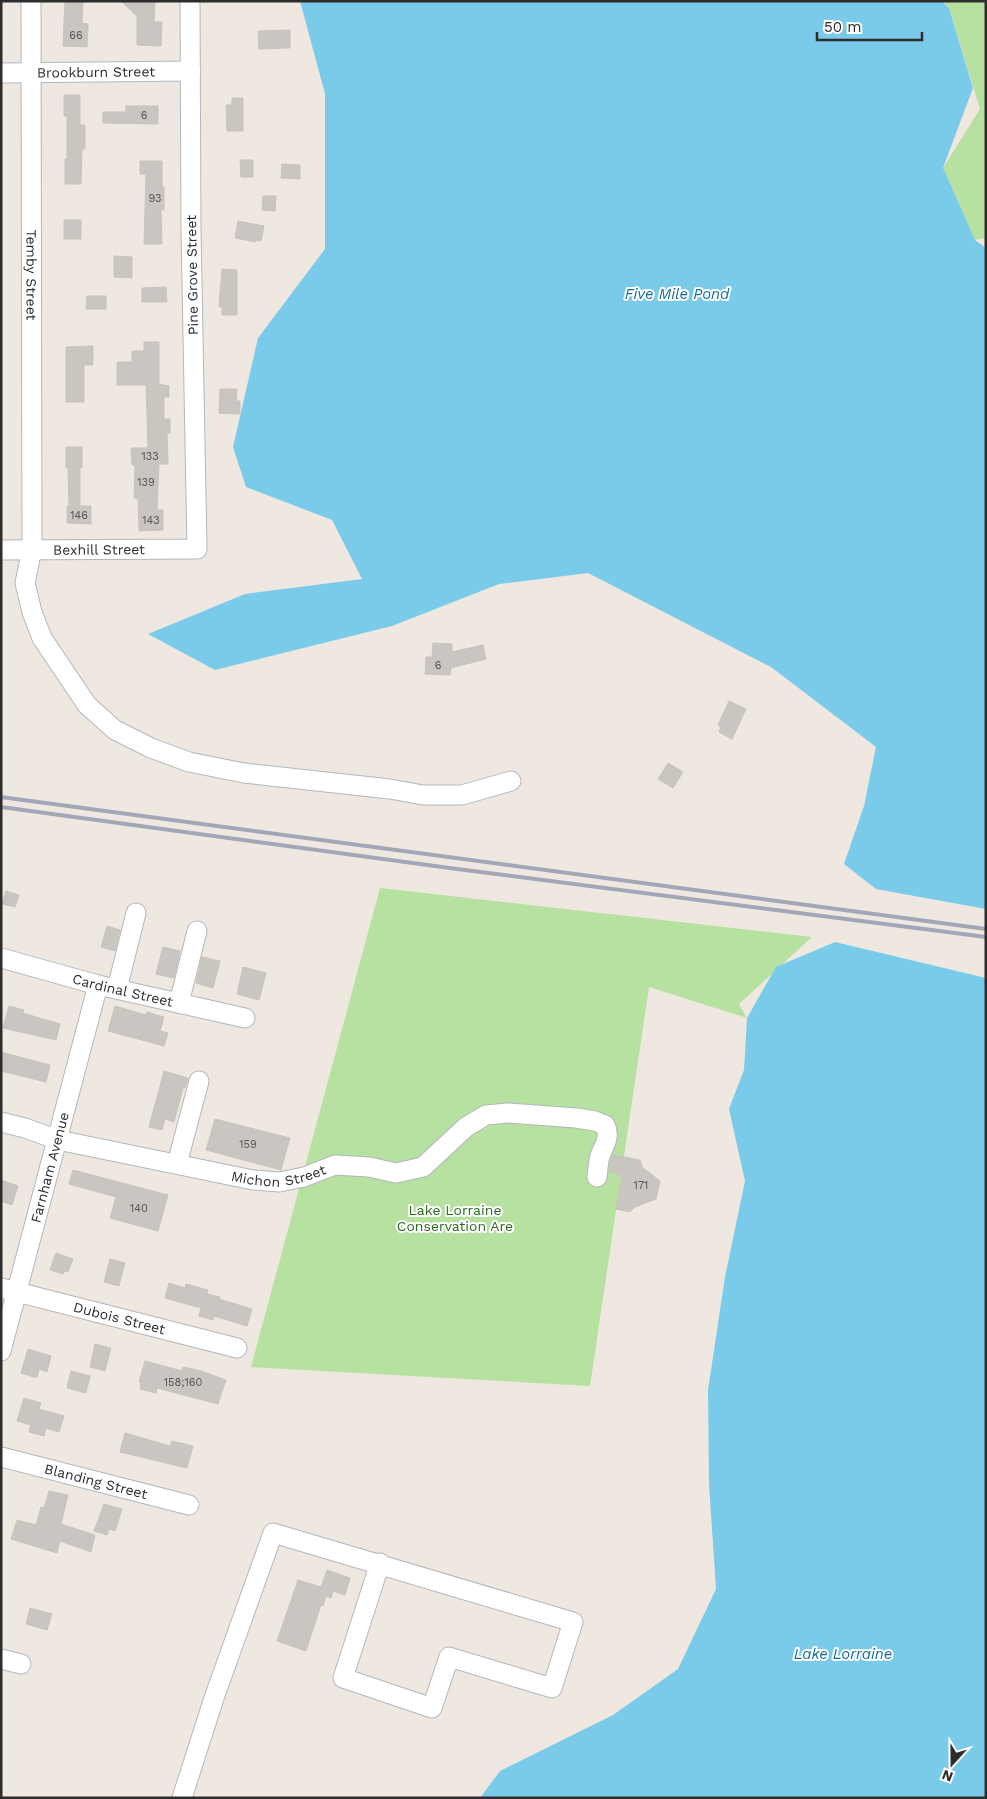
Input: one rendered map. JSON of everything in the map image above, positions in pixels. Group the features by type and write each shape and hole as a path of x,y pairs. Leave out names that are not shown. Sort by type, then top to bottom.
{"street":[{"name":"Temby Street","path":"32,1 30,73 32,549 25,583 32,612 42,638 87,705 115,730 151,748 189,762 244,773 390,789 423,795 462,795 511,781"},
{"name":"Pine Grove Street","path":"190,1 191,230 197,549"},
{"name":"Brookburn Street","path":"1,73 191,71"},
{"name":"Bexhill Street","path":"1,550 197,549"},
{"name":"Farnham Avenue","path":"1,1351 9,1290 107,987 136,913"},
{"path":"179,1003 197,931"},
{"name":"Cardinal Street","path":"1,958 107,987 245,1018"},
{"path":"176,1164 199,1081"},
{"name":"Michon Street","path":"1,1122 25,1128 58,1140 253,1180 279,1182 304,1177 336,1165 369,1167 396,1173 423,1167 466,1127 486,1115 508,1113 576,1118 595,1121 605,1125 608,1131 607,1142 600,1157 596,1177"},
{"name":"Dubois Street","path":"9,1290 237,1348"},
{"name":"Blanding Street","path":"1,1457 189,1505"},
{"path":"182,1798 214,1698 273,1533 380,1564 573,1622 552,1688 449,1657 432,1708 343,1678 380,1564"},
{"path":"1,1659 21,1664"}],"green space":[{"path":"943,1 986,1 986,238 975,240 956,213 943,168 980,109 949,8"},
{"name":"Lake Lorraine Conservation Are","path":"380,888 812,937 739,1004 747,1018 649,987 590,1386 251,1367"}],"water":[{"name":"Five Mile Pond","path":"300,1 942,1 949,8 973,88 943,168 975,240 986,248 986,909 876,889 844,864 864,806 876,747 771,667 588,573 499,584 392,626 215,670 148,634 245,594 362,579 332,520 246,487 233,447 258,338 325,249 325,94"},
{"name":"Lake Lorraine","path":"835,942 986,978 986,1798 480,1798 500,1771 613,1715 678,1669 716,1589 709,1484 708,1390 725,1277 745,1181 729,1109 744,1070 747,1018 776,967"}],"building":[{"path":"65,1 83,2 82,23 88,24 87,47 63,46"},
{"path":"121,1 155,2 154,22 162,22 161,46 137,45 137,16"},
{"path":"290,30 290,48 259,49 258,31"},
{"path":"64,95 80,95 80,125 85,125 85,149 82,149 81,184 65,184 67,116 64,116"},
{"path":"232,98 243,98 243,131 227,131 226,105 232,105"},
{"path":"126,106 158,106 158,124 103,123 103,112 126,112"},
{"path":"240,160 253,160 253,177 241,177"},
{"path":"140,161 162,161 164,210 161,210 162,244 144,244 146,174 140,174"},
{"path":"282,164 300,165 300,179 281,178"},
{"path":"263,196 276,196 275,211 262,210"},
{"path":"64,220 81,220 81,239 64,239"},
{"path":"238,221 264,226 261,241 256,240 256,242 235,238"},
{"path":"114,256 132,257 132,278 114,277"},
{"path":"222,269 237,270 237,315 222,315 222,307 219,307"},
{"path":"166,287 167,302 142,302 142,288"},
{"path":"87,296 106,296 106,309 86,309"},
{"path":"144,342 159,342 159,384 169,386 169,397 164,397 164,419 170,419 170,433 167,433 168,464 159,464 157,510 163,510 163,530 139,531 138,499 134,498 135,465 132,465 131,448 148,448 146,385 117,385 117,364 118,362 132,362 132,351 144,351"},
{"path":"93,346 93,365 84,365 84,402 66,402 66,347"},
{"path":"220,389 237,389 236,401 240,401 240,414 219,413"},
{"path":"66,447 82,447 80,506 91,506 91,524 67,523 67,506 69,506"},
{"path":"433,643 452,644 452,652 483,645 486,659 451,668 450,675 425,674 426,657 432,657"},
{"path":"729,701 746,709 732,739 719,732 721,727 718,725"},
{"path":"668,763 683,772 673,788 658,779"},
{"path":"6,891 19,895 15,907 2,904"},
{"path":"107,926 120,930 115,951 101,947"},
{"path":"163,947 180,951 174,978 156,974"},
{"path":"202,957 220,961 213,988 196,983"},
{"path":"243,967 266,973 259,1000 237,994"},
{"path":"9,1006 24,1010 23,1013 60,1024 56,1040 3,1028"},
{"path":"115,1006 146,1015 147,1012 164,1017 160,1031 168,1033 164,1046 108,1031"},
{"path":"1,1052 50,1065 46,1082 1,1071"},
{"path":"164,1071 188,1078 185,1088 183,1088 174,1122 165,1119 162,1130 149,1127"},
{"path":"215,1119 290,1138 281,1170 206,1150"},
{"path":"613,1155 640,1160 642,1167 660,1181 656,1199 635,1207 630,1212 616,1209 622,1175 609,1172"},
{"path":"73,1170 168,1195 158,1231 110,1218 116,1197 69,1184"},
{"path":"1,1180 18,1186 12,1205 1,1201"},
{"path":"56,1253 73,1259 68,1272 64,1271 63,1274 50,1270"},
{"path":"110,1259 125,1263 119,1286 104,1282"},
{"path":"169,1283 185,1288 186,1284 208,1290 207,1294 252,1309 247,1326 214,1316 213,1320 199,1316 201,1308 165,1298"},
{"path":"95,1344 111,1348 105,1371 90,1367"},
{"path":"28,1349 51,1356 47,1372 39,1369 37,1377 21,1373"},
{"path":"145,1361 182,1371 183,1367 201,1371 226,1380 218,1404 157,1388 156,1393 140,1389 141,1383 139,1382"},
{"path":"71,1371 90,1376 86,1393 67,1388"},
{"path":"24,1398 41,1403 39,1409 64,1416 59,1432 46,1428 44,1436 29,1432 31,1425 17,1421"},
{"path":"125,1433 170,1446 172,1441 193,1446 187,1468 120,1452"},
{"path":"49,1491 68,1495 61,1524 95,1535 91,1552 60,1541 57,1553 11,1539 17,1520 36,1525 41,1507 44,1508"},
{"path":"104,1504 122,1509 115,1531 109,1529 107,1535 94,1531"},
{"path":"327,1570 350,1578 345,1595 333,1591 331,1598 326,1596 323,1606 321,1605 306,1651 277,1641 298,1580 321,1587"},
{"path":"30,1608 52,1614 47,1630 26,1624"}],"railway":[{"path":"1,797 986,929"},
{"path":"1,807 457,869 986,937"}]}
